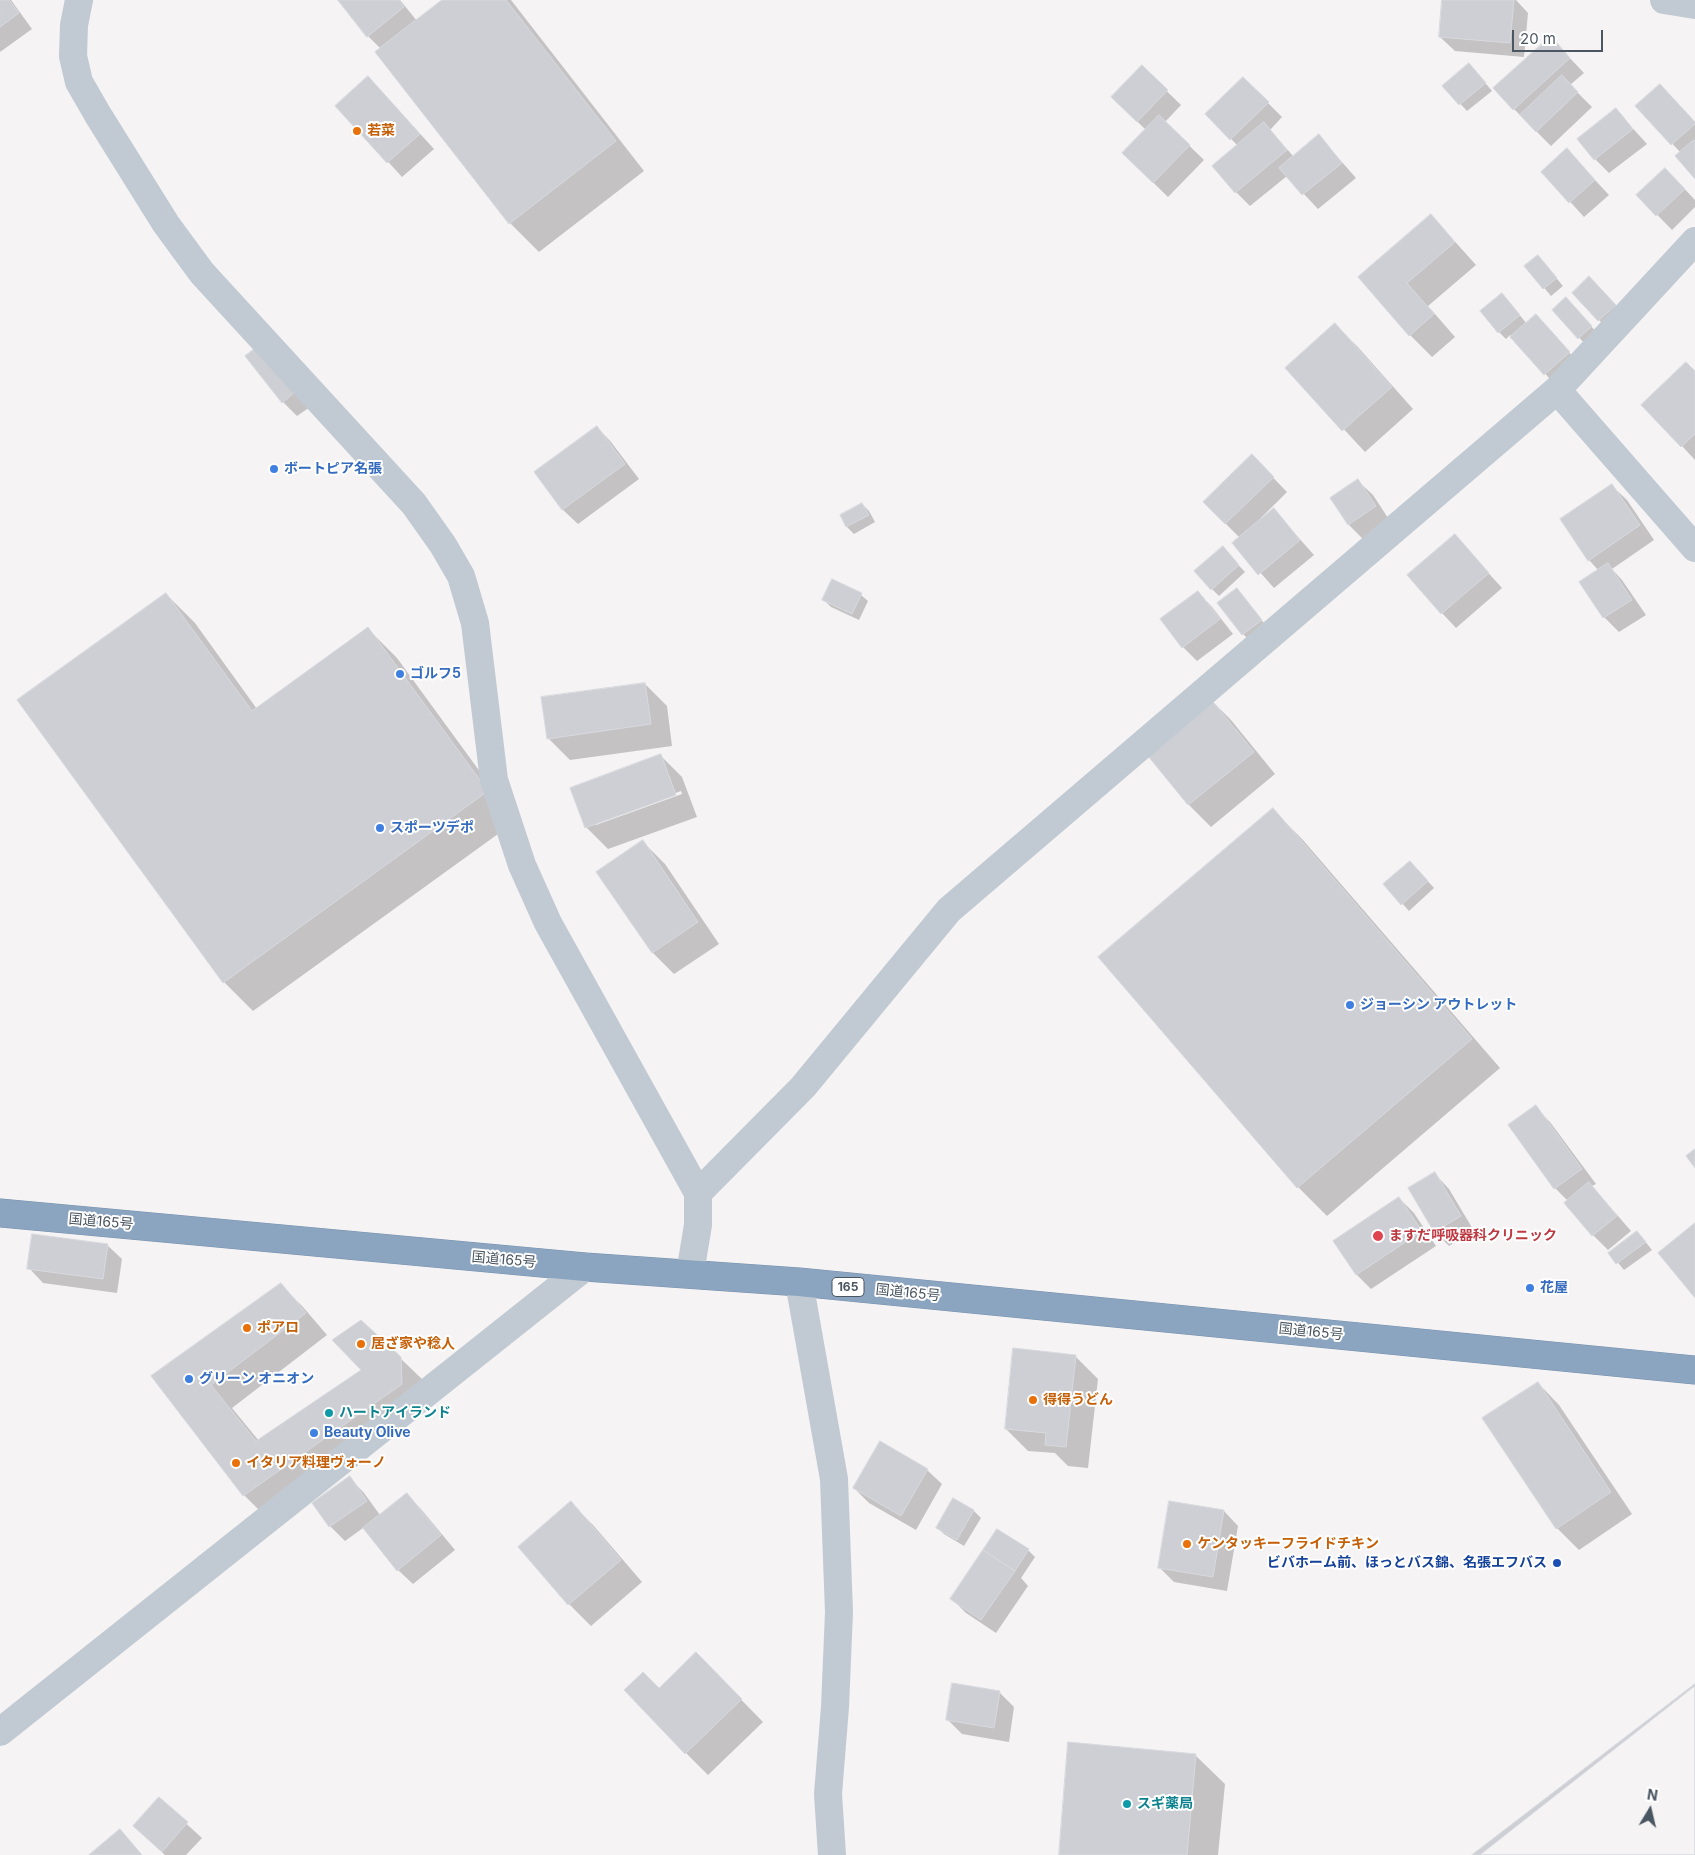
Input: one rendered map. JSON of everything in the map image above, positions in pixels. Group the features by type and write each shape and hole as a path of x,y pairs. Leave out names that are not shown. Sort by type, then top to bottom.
{"highway":[{"name":"国道165号","path":"0,1213 585,1267 799,1282 1695,1370"}],"street":[{"path":"79,0 74,25 74,56 79,82 166,224 202,273 414,504 461,576 475,623 494,780 522,865 548,922 698,1193 698,1225 690,1273"},
{"path":"1664,0 1695,5"},
{"path":"698,1193 803,1086 949,910 1557,390 1695,241"},
{"path":"1557,390 1695,548"},
{"path":"0,1732 585,1267"},
{"path":"799,1282 834,1479 839,1612 835,1707 828,1794 832,1855"}],"building":[{"path":"0,0 9,0 19,13 0,27"},
{"path":"338,0 399,0 404,7 367,37"},
{"path":"442,0 506,0 616,141 509,224 375,52"},
{"path":"1442,0 1514,0 1510,43 1439,37"},
{"path":"1551,36 1570,58 1513,110 1493,88"},
{"path":"1469,63 1486,83 1459,105 1442,86"},
{"path":"1142,65 1168,90 1137,122 1111,97"},
{"path":"1562,75 1578,92 1536,132 1520,115"},
{"path":"368,76 420,134 387,163 335,106"},
{"path":"1243,77 1269,102 1230,140 1205,114"},
{"path":"1660,84 1695,122 1671,145 1635,106"},
{"path":"1616,108 1633,129 1594,160 1577,139"},
{"path":"1159,115 1190,145 1153,183 1122,153"},
{"path":"1264,122 1287,150 1235,193 1212,166"},
{"path":"1319,134 1342,163 1302,195 1279,168"},
{"path":"1695,141 1695,179 1675,156"},
{"path":"1567,148 1595,180 1569,203 1541,172"},
{"path":"1665,168 1685,189 1656,216 1636,195"},
{"path":"1431,214 1455,242 1407,283 1434,314 1409,336 1358,277"},
{"path":"1538,255 1557,278 1543,289 1524,266"},
{"path":"1589,276 1616,305 1598,321 1572,293"},
{"path":"1502,293 1520,315 1498,333 1480,311"},
{"path":"1566,297 1592,326 1578,339 1552,310"},
{"path":"1536,314 1570,352 1544,375 1510,337"},
{"path":"1335,323 1392,387 1342,431 1285,368"},
{"path":"260,345 296,391 282,403 245,356"},
{"path":"1686,362 1695,371 1695,434 1681,447 1641,405"},
{"path":"597,426 625,464 562,510 534,472"},
{"path":"1252,454 1274,477 1225,524 1203,502"},
{"path":"1358,479 1376,506 1348,525 1330,498"},
{"path":"1612,484 1640,525 1588,561 1560,519"},
{"path":"862,503 869,515 846,527 840,515"},
{"path":"1274,508 1300,540 1258,575 1232,543"},
{"path":"1455,534 1489,573 1441,614 1407,575"},
{"path":"1223,546 1239,565 1211,590 1194,571"},
{"path":"1608,563 1632,600 1603,618 1579,582"},
{"path":"832,579 862,593 852,614 822,600"},
{"path":"1237,588 1262,620 1242,635 1217,603"},
{"path":"1198,591 1220,619 1182,648 1160,619"},
{"path":"166,593 252,711 368,627 488,791 223,983 17,700"},
{"path":"645,683 651,724 547,739 541,697"},
{"path":"1209,697 1254,752 1188,805 1143,750"},
{"path":"661,754 676,795 585,828 570,788"},
{"path":"1273,808 1472,1039 1297,1188 1098,957"},
{"path":"643,840 698,922 652,953 596,872"},
{"path":"1410,861 1428,881 1401,905 1383,884"},
{"path":"1536,1105 1582,1169 1554,1189 1508,1125"},
{"path":"1695,1149 1695,1168 1686,1156"},
{"path":"1435,1172 1461,1216 1434,1232 1408,1188"},
{"path":"1589,1182 1617,1216 1592,1236 1564,1203"},
{"path":"1399,1197 1422,1231 1356,1275 1333,1241"},
{"path":"1695,1223 1695,1298 1658,1253"},
{"path":"1637,1231 1646,1242 1616,1264 1608,1253"},
{"path":"32,1234 108,1244 103,1279 27,1269"},
{"name":"ハートアイランド","path":"281,1283 306,1313 211,1385 256,1441 361,1370 332,1340 361,1320 401,1357 402,1384 243,1496 151,1376"},
{"path":"1013,1348 1076,1355 1066,1447 1045,1445 1046,1433 1005,1429"},
{"path":"1538,1382 1611,1492 1556,1529 1482,1418"},
{"path":"880,1441 928,1469 901,1516 853,1488"},
{"path":"350,1476 367,1501 329,1527 312,1503"},
{"path":"407,1493 441,1535 397,1571 363,1528"},
{"path":"953,1498 974,1510 957,1540 936,1528"},
{"path":"571,1501 621,1560 568,1605 518,1547"},
{"path":"1169,1501 1224,1510 1213,1577 1158,1568"},
{"path":"997,1529 1029,1549 1015,1571 983,1550"},
{"path":"983,1550 1015,1571 981,1620 950,1599"},
{"path":"696,1652 742,1699 685,1754 624,1690 643,1672 659,1688"},
{"path":"952,1683 1000,1691 994,1728 946,1720"},
{"path":"1695,1684 1695,1855 1472,1855"},
{"path":"1695,1686 1695,1855 1480,1855"},
{"name":"スギ薬局","path":"1068,1742 1196,1754 1187,1855 1059,1855"},
{"path":"159,1797 188,1822 162,1852 133,1826"},
{"path":"120,1829 142,1855 89,1855"}],"place":[{"name":"若菜","path":"357,131"},
{"name":"ボートピア名張","path":"274,469"},
{"name":"ゴルフ5","path":"400,674"},
{"name":"スポーツデポ","path":"380,828"},
{"name":"ジョーシン アウトレット","path":"1350,1005"},
{"name":"ますだ呼吸器科クリニック","path":"1378,1236"},
{"name":"花屋","path":"1530,1288"},
{"name":"ポアロ","path":"247,1328"},
{"name":"居ざ家や稔人","path":"361,1344"},
{"name":"グリーン オニオン","path":"189,1379"},
{"name":"得得うどん","path":"1033,1400"},
{"name":"ハートアイランド","path":"329,1413"},
{"name":"Beauty Olive","path":"314,1433"},
{"name":"イタリア料理ヴォーノ","path":"236,1463"},
{"name":"ケンタッキーフライドチキン","path":"1187,1544"},
{"name":"ビバホーム前、ほっとバス錦、名張エフバス","path":"1557,1563"},
{"name":"スギ薬局","path":"1127,1804"}]}
